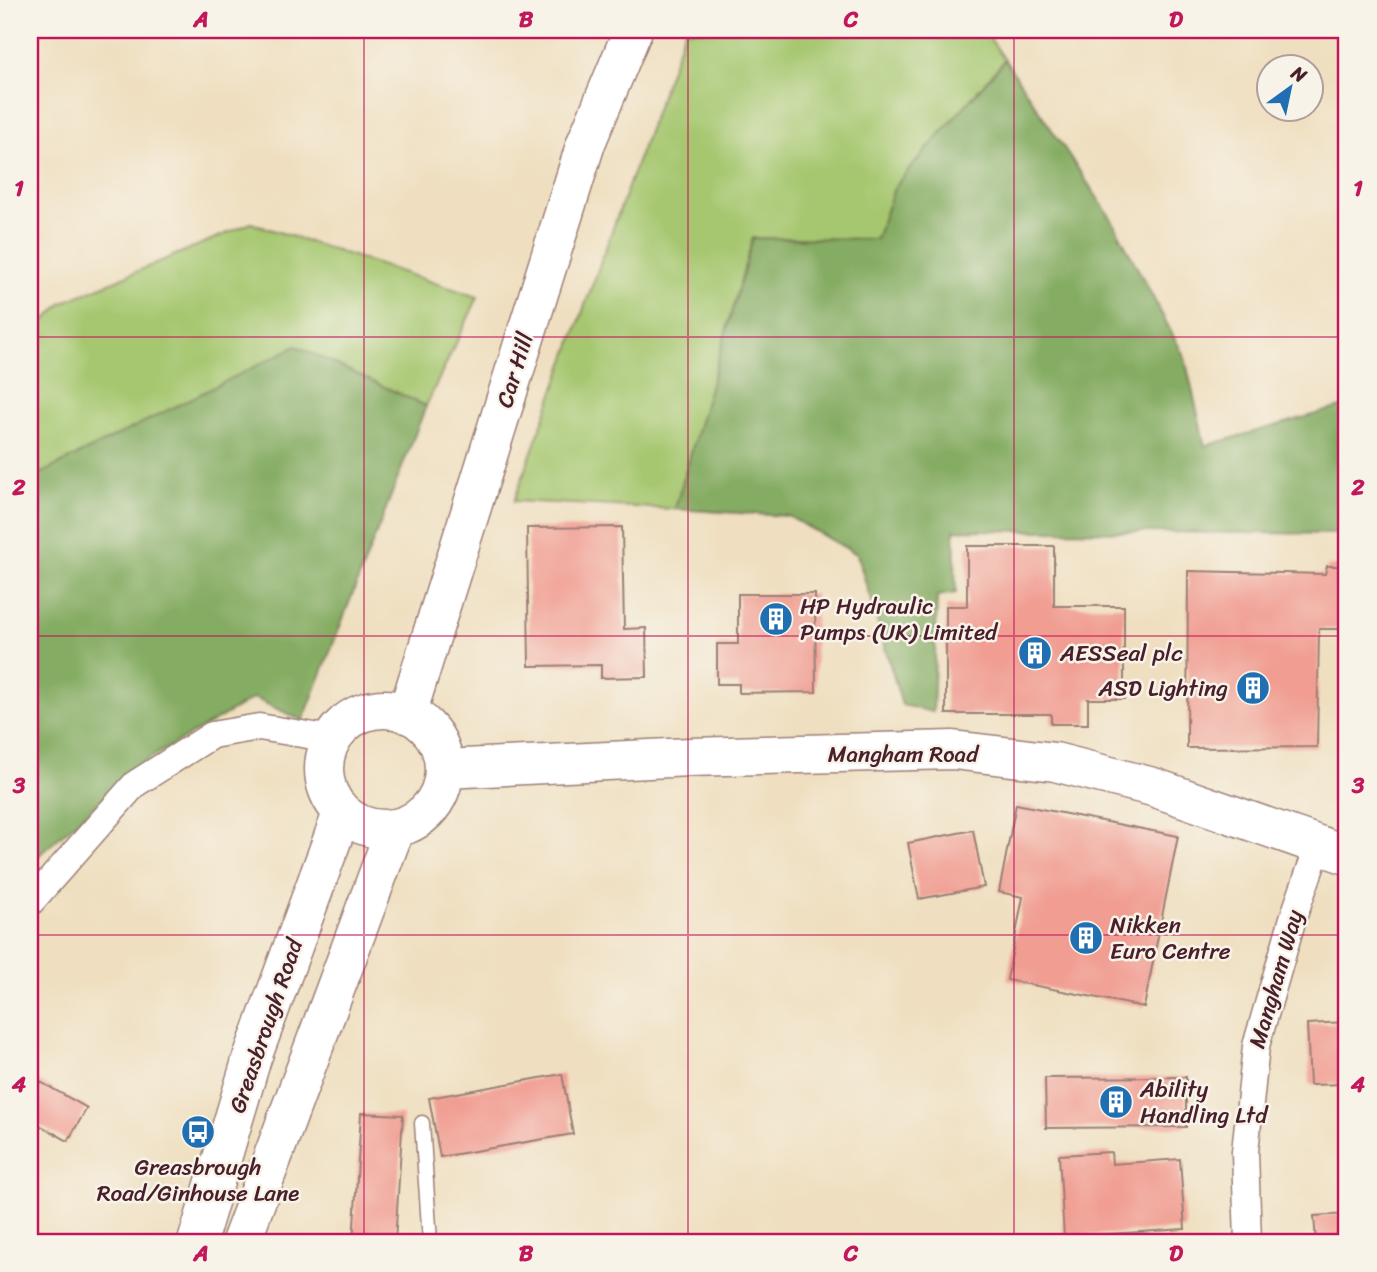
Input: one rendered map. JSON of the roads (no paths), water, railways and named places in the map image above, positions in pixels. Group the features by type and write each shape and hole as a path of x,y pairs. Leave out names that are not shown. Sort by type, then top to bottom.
{"main road":[{"name":"Car Hill","path":"407,714 586,142 633,30"},
{"path":"373,710 391,710 407,714 434,736 441,752 444,769 440,790 430,807 414,821 395,828 376,829 358,823 342,813 330,796 324,777 324,758 332,739 343,725 373,710"},
{"name":"Mangham Road","path":"444,769 690,757 953,750 1055,762 1153,787 1333,850"},
{"name":"Greasbrough Road","path":"197,1242 252,1058 342,813"},
{"path":"241,1242 395,828"}],"street":[{"path":"30,903 135,784 212,735 259,727 332,739"},
{"name":"Mangham Way","path":"1248,1242 1245,1152 1255,1046 1293,918 1333,850"}],"lane":[{"path":"422,1123 430,1242"}],"place":[{"name":"HP Hydraulic Pumps (UK) Limited","path":"776,619"},
{"name":"AESSeal plc","path":"1035,653"},
{"name":"ASD Lighting","path":"1253,688"},
{"name":"Nikken Euro Centre","path":"1086,938"},
{"name":"Ability Handling Ltd","path":"1116,1102"},
{"name":"Greasbrough Road/Ginhouse Lane","path":"198,1132"}]}
